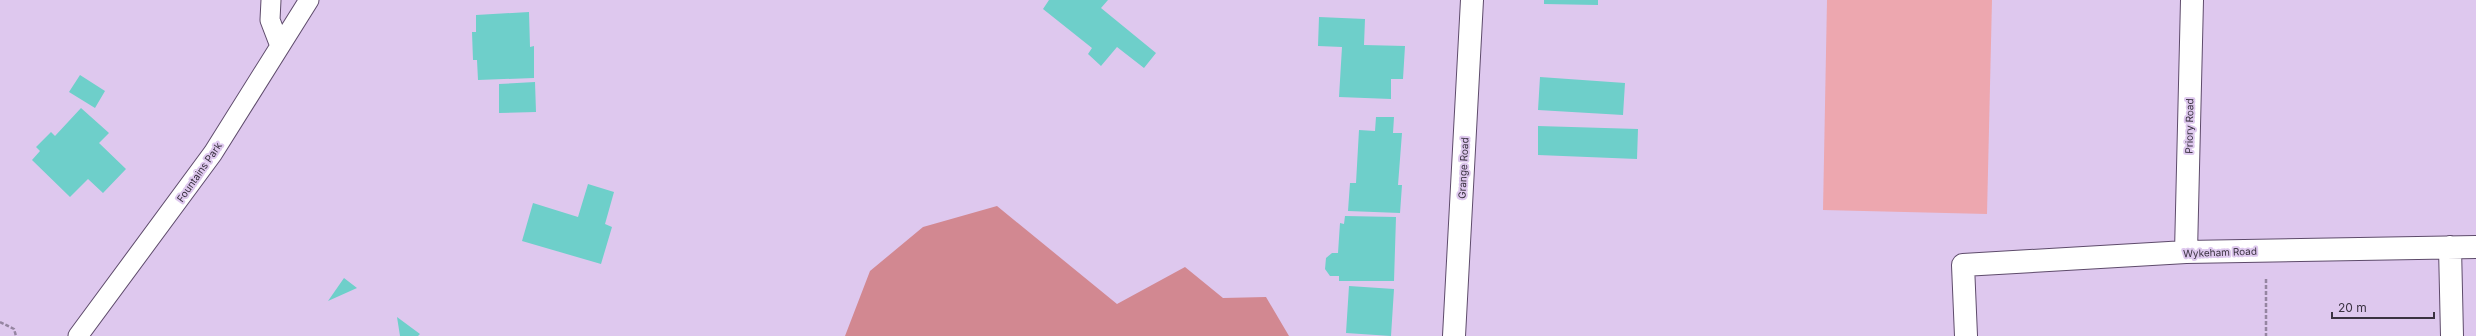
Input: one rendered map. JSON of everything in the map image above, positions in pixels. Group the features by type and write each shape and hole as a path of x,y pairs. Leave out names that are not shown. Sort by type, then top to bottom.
{"street":[{"name":"Grange Road","path":"1454,336 1472,0"},
{"name":"Priory Road","path":"2186,252 2192,0"},
{"path":"2450,247 2452,336"},
{"name":"Wykeham Road","path":"1966,336 1963,265 2186,252 2476,247"}],"lane":[{"path":"270,0 270,20 280,46"},
{"name":"Fountains Park","path":"78,336 213,153 309,0"}],"path":[{"path":"2266,250 2266,336"},
{"path":"0,322 14,329 16,336"}],"shaded area":[{"path":"1827,0 1992,0 1987,214 1823,210"},
{"path":"997,206 1117,304 1185,267 1223,298 1266,297 1289,336 845,336 870,271 923,227"}],"building":[{"path":"1049,0 1108,0 1101,8 1156,53 1144,68 1117,47 1101,66 1088,54 1092,48 1043,9"},
{"path":"1544,0 1598,0 1598,5 1544,4"},
{"path":"529,12 530,47 534,46 534,78 478,80 477,60 473,60 472,32 476,32 476,15"},
{"path":"1319,17 1365,19 1364,45 1405,46 1403,79 1391,79 1391,99 1339,97 1342,47 1318,46"},
{"path":"80,75 105,91 95,108 69,92"},
{"path":"1540,77 1625,83 1623,115 1538,110"},
{"path":"535,82 536,112 499,113 499,84"},
{"path":"81,108 109,133 99,143 126,169 103,193 88,179 70,197 32,160 40,151 36,147 51,132 55,136"},
{"path":"1376,117 1394,117 1393,133 1402,133 1398,185 1402,185 1400,213 1348,211 1350,183 1356,183 1359,130 1375,131"},
{"path":"1538,126 1638,129 1637,159 1538,155"},
{"path":"588,184 614,192 605,224 612,227 601,264 522,241 533,203 578,217"},
{"path":"1345,216 1396,217 1394,281 1339,281 1339,276 1330,276 1325,269 1326,258 1332,253 1338,253 1340,223 1344,224"},
{"path":"344,278 357,288 328,301"},
{"path":"1349,286 1394,289 1391,336 1346,333"},
{"path":"397,317 420,334 418,336 400,336"}]}
